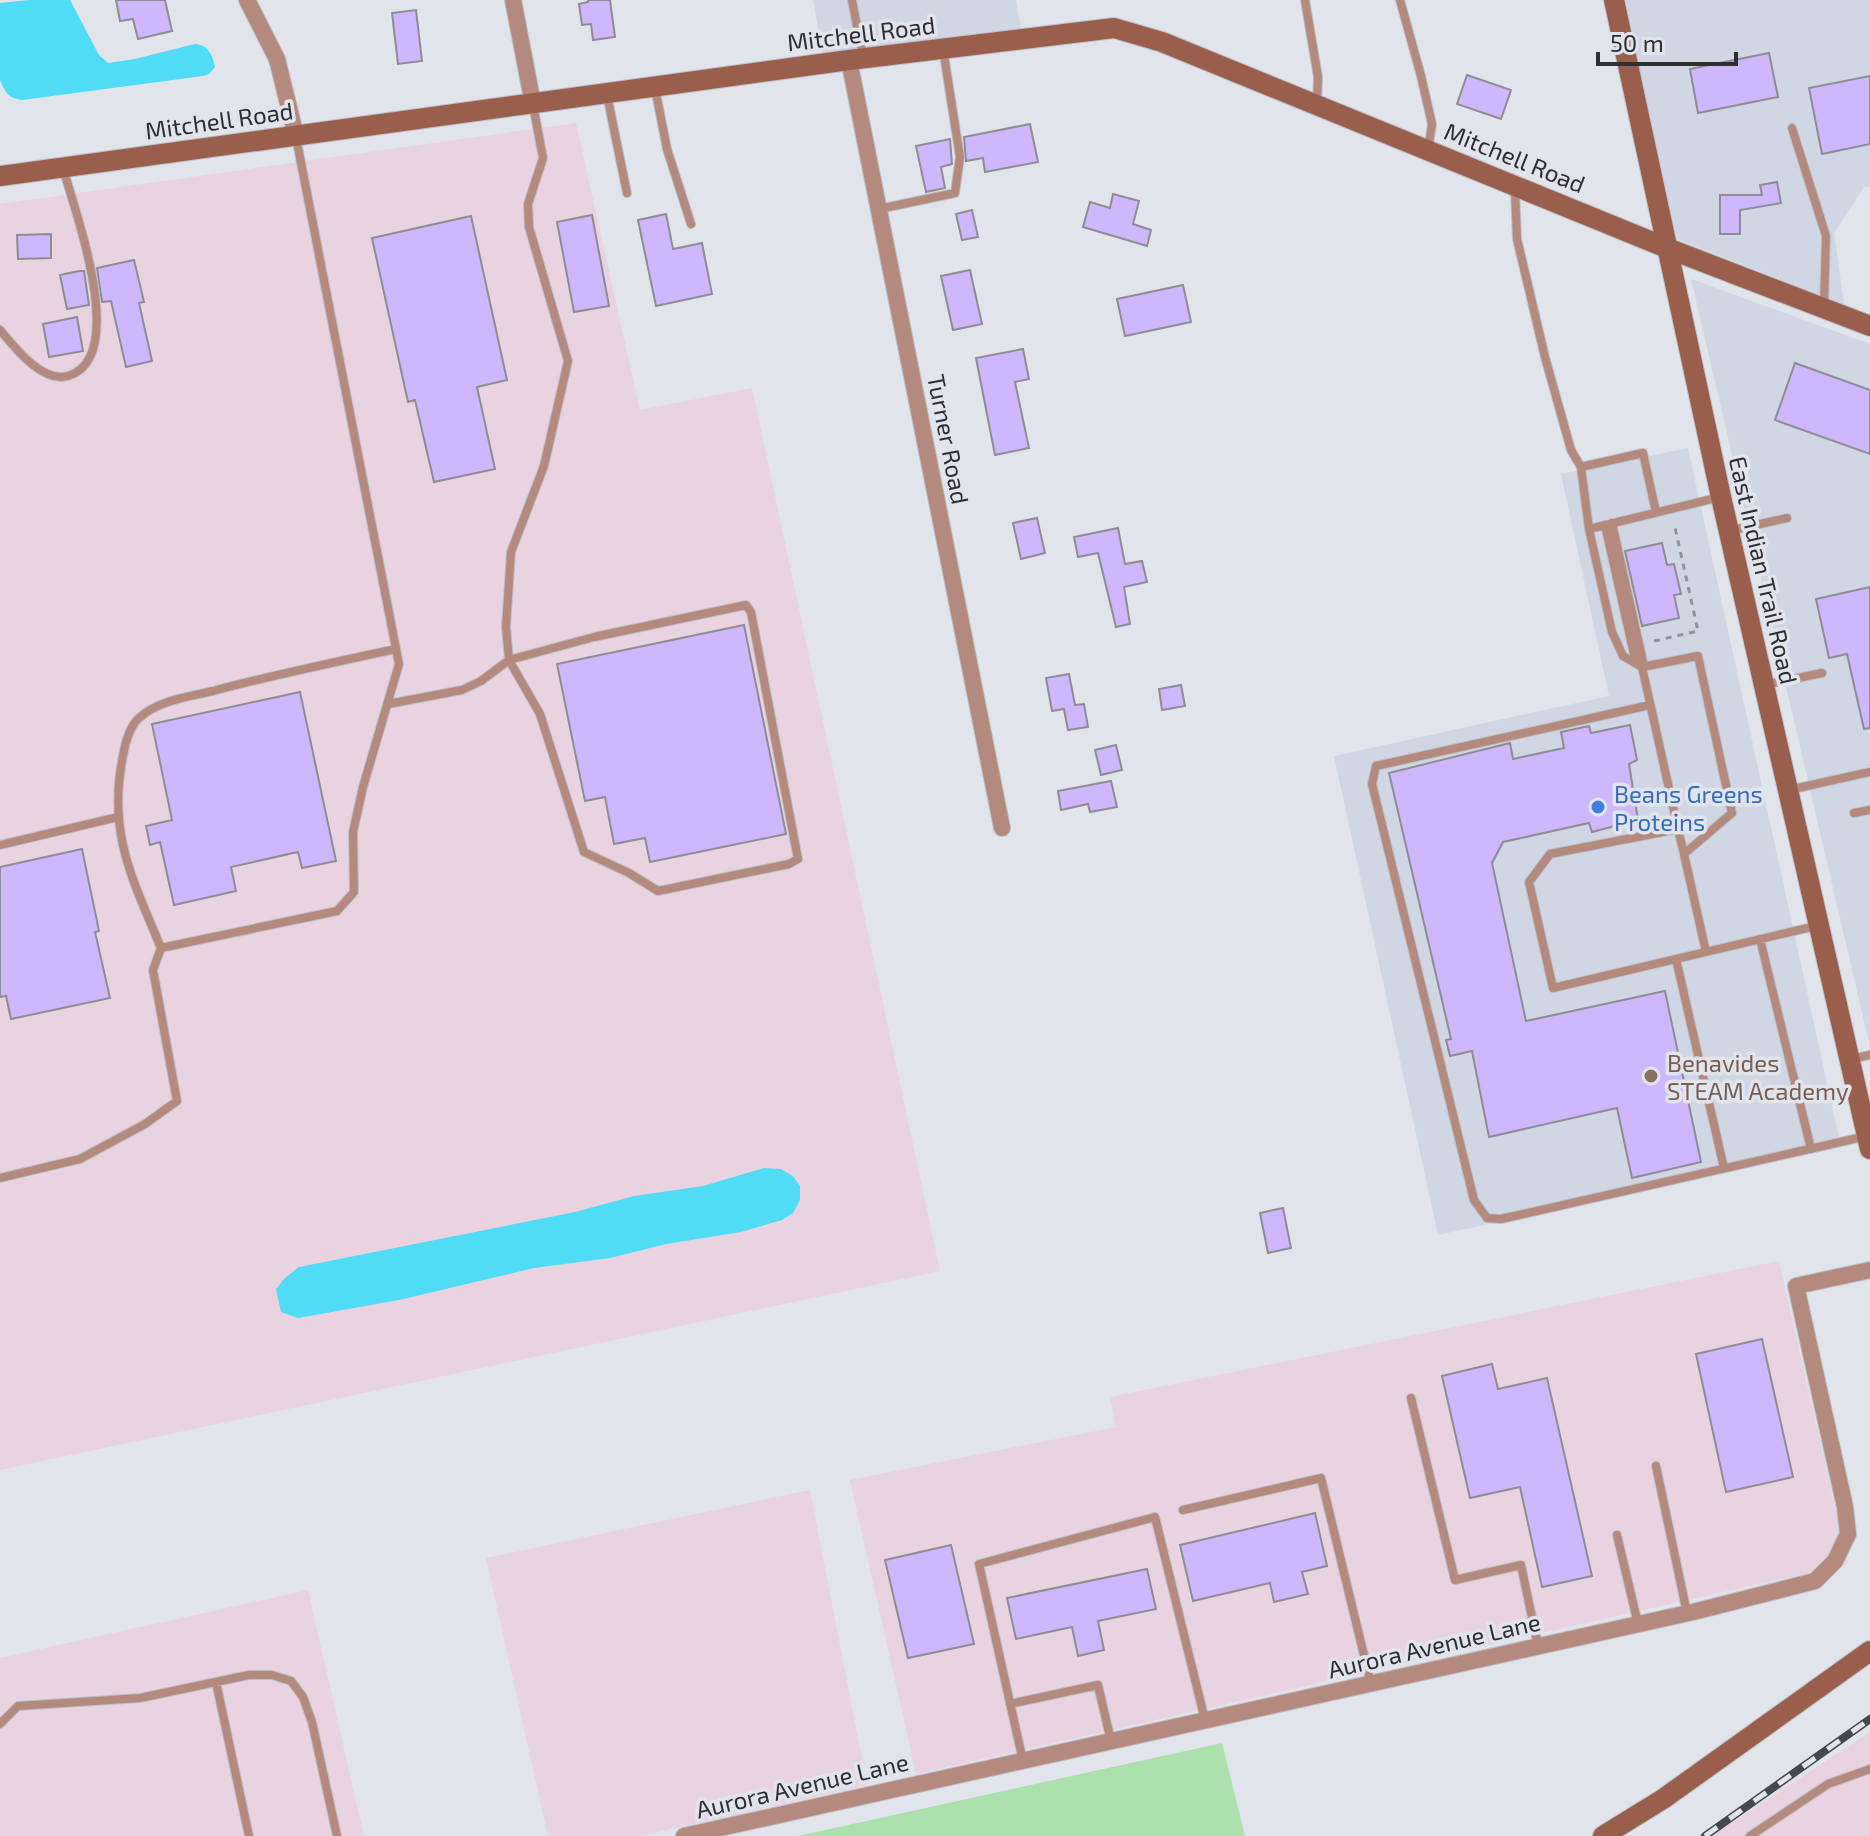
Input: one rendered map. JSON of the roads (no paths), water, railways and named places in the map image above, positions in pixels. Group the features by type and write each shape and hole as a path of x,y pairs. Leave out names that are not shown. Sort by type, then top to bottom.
{"street":[{"path":"247,0 277,59 296,136"},
{"path":"513,0 533,104"},
{"name":"East Indian Trail Road","path":"1614,0 1763,685 1819,925 1860,1057 1869,1143"},
{"name":"Mitchell Road","path":"0,176 856,59 1114,28 1162,42 1667,248 1870,326"},
{"name":"Turner Road","path":"856,59 879,209 1002,828"},
{"name":"Aurora Avenue Lane","path":"684,1836 729,1831 1111,1741 1687,1614 1815,1581 1835,1561 1848,1534 1845,1507 1796,1286 1870,1270"},
{"path":"1603,1836 1663,1799 1870,1651"}],"lane":[{"path":"852,0 856,59"},
{"path":"1305,0 1318,77 1317,105"},
{"path":"1400,0 1432,124 1428,150"},
{"path":"879,209 955,193 960,157 943,49"},
{"path":"655,88 667,149 691,224"},
{"path":"607,94 627,193"},
{"path":"388,704 462,690 481,681 509,660 594,637 743,605 751,612 798,859 774,867 658,891 629,873 588,855 578,838 540,714 509,660 506,627 511,552 544,466 568,361 529,227 528,204 543,158 533,104"},
{"path":"1792,128 1826,236 1824,308"},
{"path":"161,948 337,911 354,892 353,832 399,664 296,136"},
{"path":"0,330 44,373 63,377 76,373 87,364 93,353 96,334 94,290 87,248 63,167"},
{"path":"1515,185 1517,239 1571,450 1581,467 1589,529 1612,632 1623,656 1641,665 1698,656 1732,813 1684,854"},
{"path":"1581,467 1643,453 1656,512"},
{"path":"1589,529 1721,497"},
{"path":"1729,532 1787,518"},
{"path":"1609,524 1706,952"},
{"path":"0,1178 80,1159 145,1124 177,1101 153,970 161,948 128,868 119,832 118,781 125,744 136,720 156,706 250,681 396,649"},
{"path":"1763,685 1822,673"},
{"path":"1650,705 1376,766 1372,784 1474,1200 1487,1218 1501,1219 1811,1149 1869,1143"},
{"path":"1788,791 1870,772"},
{"path":"1854,813 1870,810"},
{"path":"0,845 118,817"},
{"path":"1678,829 1550,854 1529,882 1553,988 1819,925"},
{"path":"1760,939 1811,1149"},
{"path":"1676,959 1724,1168"},
{"path":"1411,1398 1455,1580 1521,1565 1538,1646"},
{"path":"1656,1466 1687,1614"},
{"path":"1183,1510 1321,1478 1371,1684"},
{"path":"1023,1761 979,1564 1155,1517 1205,1720"},
{"path":"1617,1535 1638,1625"},
{"path":"0,1724 18,1706 140,1698 249,1675 272,1675 291,1681 303,1697 312,1722 337,1836"},
{"path":"216,1682 249,1836"},
{"path":"1010,1704 1098,1685 1111,1741"},
{"path":"1750,1836 1828,1784 1870,1769"}],"water":[{"path":"70,0 99,55 108,63 195,44 209,51 215,67 203,76 22,100 13,98 0,80 0,3"},
{"path":"764,1168 781,1169 793,1176 800,1186 800,1200 793,1213 782,1220 741,1232 666,1244 610,1258 534,1268 399,1300 298,1318 281,1312 276,1289 299,1267 575,1212 634,1196 703,1186"}],"railway":[{"path":"1705,1836 1870,1719"}],"place":[{"name":"Beans Greens Proteins","path":"1598,807"},
{"name":"Benavides STEAM Academy","path":"1651,1076"}]}
